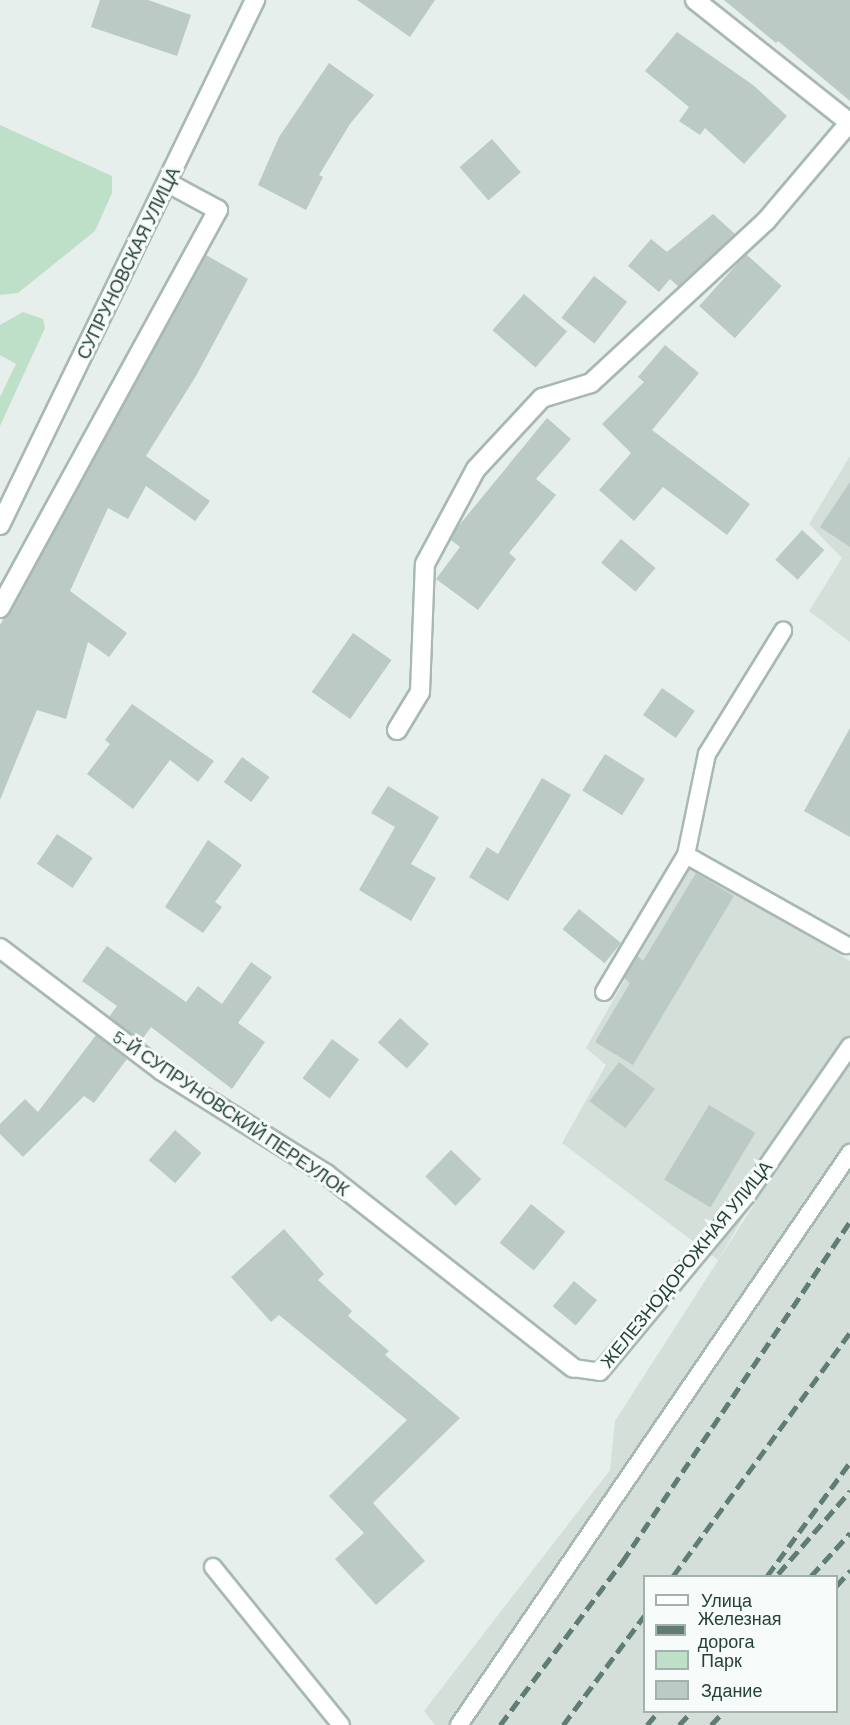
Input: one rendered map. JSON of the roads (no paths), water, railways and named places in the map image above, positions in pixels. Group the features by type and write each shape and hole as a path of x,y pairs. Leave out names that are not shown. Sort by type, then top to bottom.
{"street":[{"name":"СУПРУНОВСКАЯ УЛИЦА","path":"0,525 255,0"},
{"path":"397,730 420,692 424,564 476,470 542,398 591,383 766,221 850,123 695,0"},
{"path":"0,608 218,210 168,183"},
{"name":"5-Й СУПРУНОВСКИЙ ПЕРЕУЛОК","path":"0,948 162,1071 326,1174 573,1368"}],"lane":[{"path":"604,992 686,855 707,754 783,631"},
{"path":"686,855 849,944"},
{"name":"ЖЕЛЕЗНОДОРОЖНАЯ УЛИЦА","path":"573,1368 600,1372 747,1195 850,1046"},
{"path":"459,1725 850,1153"},
{"path":"213,1567 341,1725"}],"railway":[{"path":"500,1725 622,1562 850,1221"},
{"path":"674,1575 850,1332"},
{"path":"768,1575 850,1462"},
{"path":"778,1574 850,1491"},
{"path":"812,1575 850,1533"},
{"path":"838,1584 850,1571"},
{"path":"563,1725 643,1617"},
{"path":"647,1725 657,1713"},
{"path":"679,1725 690,1713"},
{"path":"711,1725 722,1713"}]}
